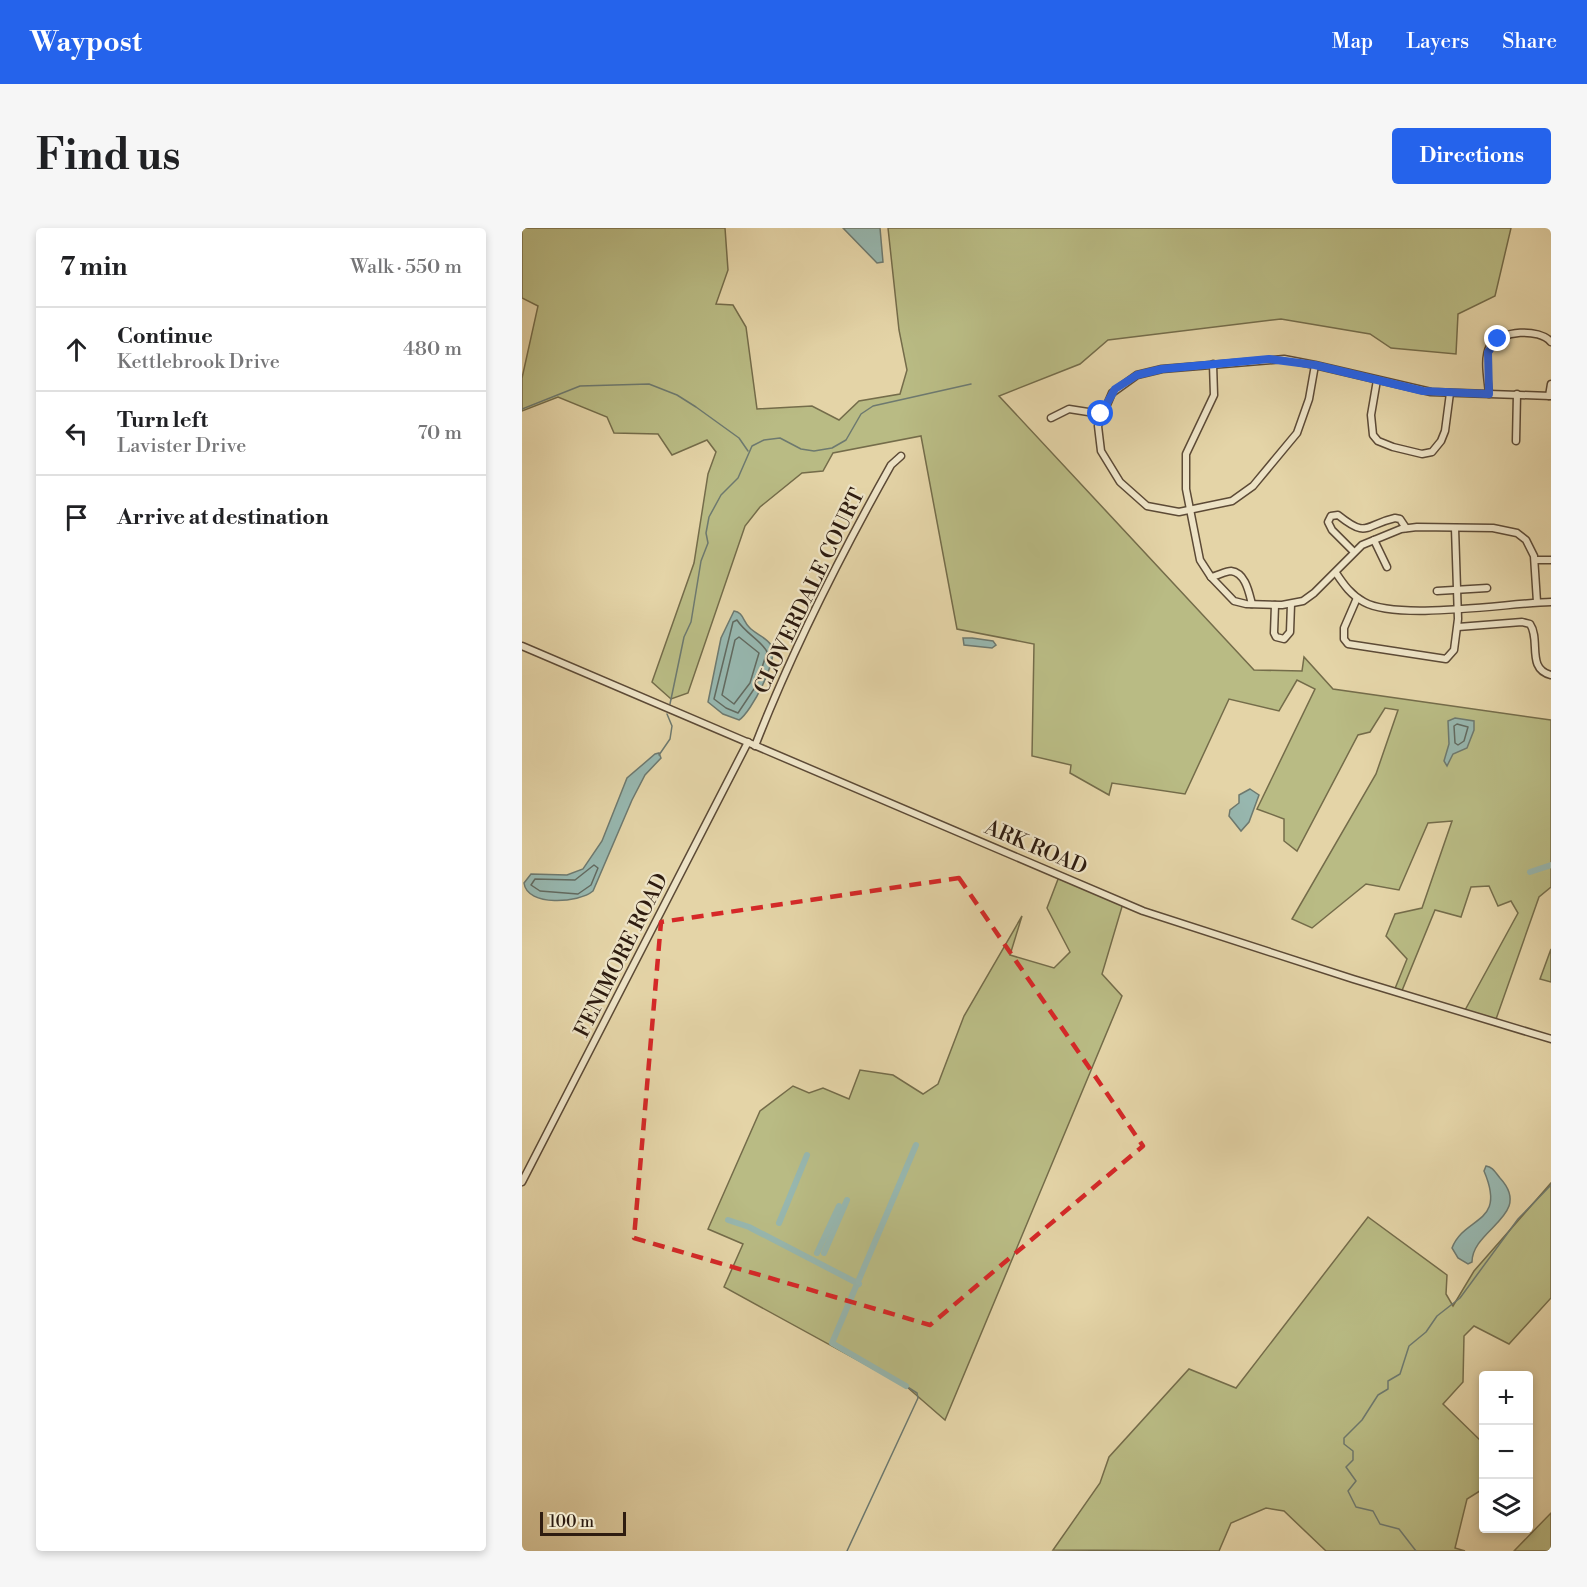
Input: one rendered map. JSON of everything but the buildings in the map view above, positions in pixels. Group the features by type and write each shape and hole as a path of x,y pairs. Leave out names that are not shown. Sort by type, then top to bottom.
{"street":[{"path":"1489,394 1487,357 1495,341 1510,335 1534,334 1546,337 1551,342"},
{"path":"1315,365 1314,382 1305,414 1296,433 1243,494 1220,505 1173,512 1152,508 1141,502 1125,487 1101,451 1097,432 1101,414 1115,389 1137,375 1213,364 1274,359 1315,365 1415,389 1450,393 1550,396 1551,384"},
{"path":"1213,364 1213,401 1186,454 1185,484 1198,555 1211,577 1234,601 1252,604 1291,604 1309,597 1336,573 1354,552 1374,540 1406,528 1455,528 1512,531 1526,540 1535,560 1538,602"},
{"path":"1377,380 1371,416 1373,435 1385,445 1422,454 1432,452 1441,441 1450,393"},
{"path":"1516,441 1517,394"},
{"path":"1051,418 1069,409 1101,414"},
{"name":"CLOVERDALE COURT","path":"755,746 778,687 828,580 891,465 901,456"},
{"path":"1354,552 1330,528 1328,522 1331,516 1338,515 1360,530 1395,518 1400,519 1406,528"},
{"path":"1357,598 1343,632 1345,642 1351,645 1446,659 1454,650 1458,627 1455,528"},
{"path":"1374,540 1387,567"},
{"path":"1535,560 1551,560"},
{"path":"1211,577 1229,571 1236,573 1248,586 1252,604"},
{"path":"1336,573 1357,598 1372,606 1396,611 1551,602"},
{"path":"1437,591 1487,588"},
{"path":"1275,605 1274,633 1276,638 1284,639 1290,632 1291,604"},
{"path":"1458,627 1522,622 1530,624 1533,631 1537,666 1543,673 1551,675"},
{"name":"ARK ROAD","path":"522,646 1176,923 1551,1039"},
{"name":"FENIMORE ROAD","path":"522,1182 748,742"}],"highlighted area":[{"path":"959,878 1143,1146 930,1325 634,1238 661,922"}],"green space":[{"path":"522,228 725,228 728,270 716,304 733,305 746,327 757,409 812,406 839,420 859,401 900,394 907,370 899,330 888,228 1511,228 1495,296 1458,314 1456,354 1391,348 1370,334 1281,319 1108,340 1080,364 999,396 1254,670 1302,671 1304,657 1333,689 1551,720 1551,887 1539,897 1495,1022 1464,1012 1518,913 1511,901 1498,906 1489,886 1471,887 1461,917 1435,910 1401,993 1394,991 1407,959 1386,936 1395,914 1422,908 1452,821 1428,823 1399,890 1366,884 1312,928 1292,919 1376,774 1398,710 1385,708 1370,732 1358,735 1297,851 1284,841 1284,819 1257,809 1315,689 1297,680 1279,711 1229,699 1185,794 1112,783 1109,795 1070,773 1071,765 1032,756 1034,644 957,629 921,436 833,453 823,471 802,473 760,507 745,526 688,693 671,699 652,682 694,563 708,474 716,452 707,440 672,455 658,434 614,433 607,417 558,397 522,411 522,378 538,306 522,298"},
{"path":"1060,874 1124,900 1102,974 1122,996 945,1420 907,1387 724,1287 743,1244 708,1229 760,1111 793,1086 809,1093 823,1088 849,1099 860,1070 893,1075 923,1094 938,1084 964,1016 1022,916 1010,955 1054,968 1070,952 1047,908"},
{"path":"1551,949 1551,982 1540,979"},
{"path":"1551,1183 1551,1298 1509,1344 1474,1326 1464,1336 1463,1382 1443,1404 1479,1439 1479,1492 1467,1499 1455,1548 1465,1551 1326,1551 1284,1511 1266,1508 1231,1523 1219,1551 1053,1550 1100,1483 1109,1457 1189,1369 1236,1388 1368,1217 1447,1275 1446,1294 1453,1306 1474,1271"},
{"path":"1551,1513 1551,1551 1514,1551 1533,1533"}],"water":[{"path":"843,228 880,228 883,262 877,263"},
{"path":"734,611 741,615 751,629 769,642 773,651 763,684 750,707 739,720 723,714 708,702 721,638"},
{"path":"963,638 993,641 996,645 992,648 964,645"},
{"path":"1455,718 1474,721 1474,730 1467,748 1453,754 1447,766 1444,761 1449,744 1448,721"},
{"path":"659,753 661,758 645,775 632,800 593,891 577,898 554,900 534,896 527,891 524,883 531,874 567,875 583,869 602,841 627,778"},
{"path":"1250,789 1259,795 1249,822 1241,831 1229,816 1230,810 1239,803 1239,795"},
{"path":"1486,1166 1494,1170 1509,1191 1510,1202 1499,1222 1481,1240 1472,1262 1468,1264 1458,1258 1452,1248 1458,1237 1482,1217 1491,1201 1490,1188 1484,1171"}],"waterway":[{"path":"522,409 580,386 649,384 677,395 696,407 739,438 748,451"},
{"path":"670,704 684,637 691,622 701,561 708,543 706,533 709,517 721,495 738,478 752,446 764,440 780,438 801,449 814,451 832,448 846,440 861,414 873,406 971,384"},
{"path":"659,755 670,739 672,726 667,714"},
{"path":"1530,872 1551,865"},
{"path":"906,1386 832,1343 916,1145"},
{"path":"779,1223 807,1155"},
{"path":"1416,1551 1399,1529 1380,1524 1373,1511 1356,1507 1348,1491 1356,1481 1346,1467 1353,1460 1353,1451 1344,1444 1344,1438 1362,1420 1378,1395 1388,1389 1388,1381 1400,1374 1409,1346 1426,1332 1437,1316 1460,1298 1518,1219 1551,1185"},
{"path":"824,1253 847,1200"},
{"path":"817,1253 839,1206"},
{"path":"728,1220 749,1227 859,1284"},
{"path":"847,1551 918,1398 917,1393 906,1386"}],"route":[{"path":"1101,414 1115,389 1137,375 1162,369 1269,359 1284,359 1315,365 1423,391 1489,394 1488,352 1498,339"}]}
